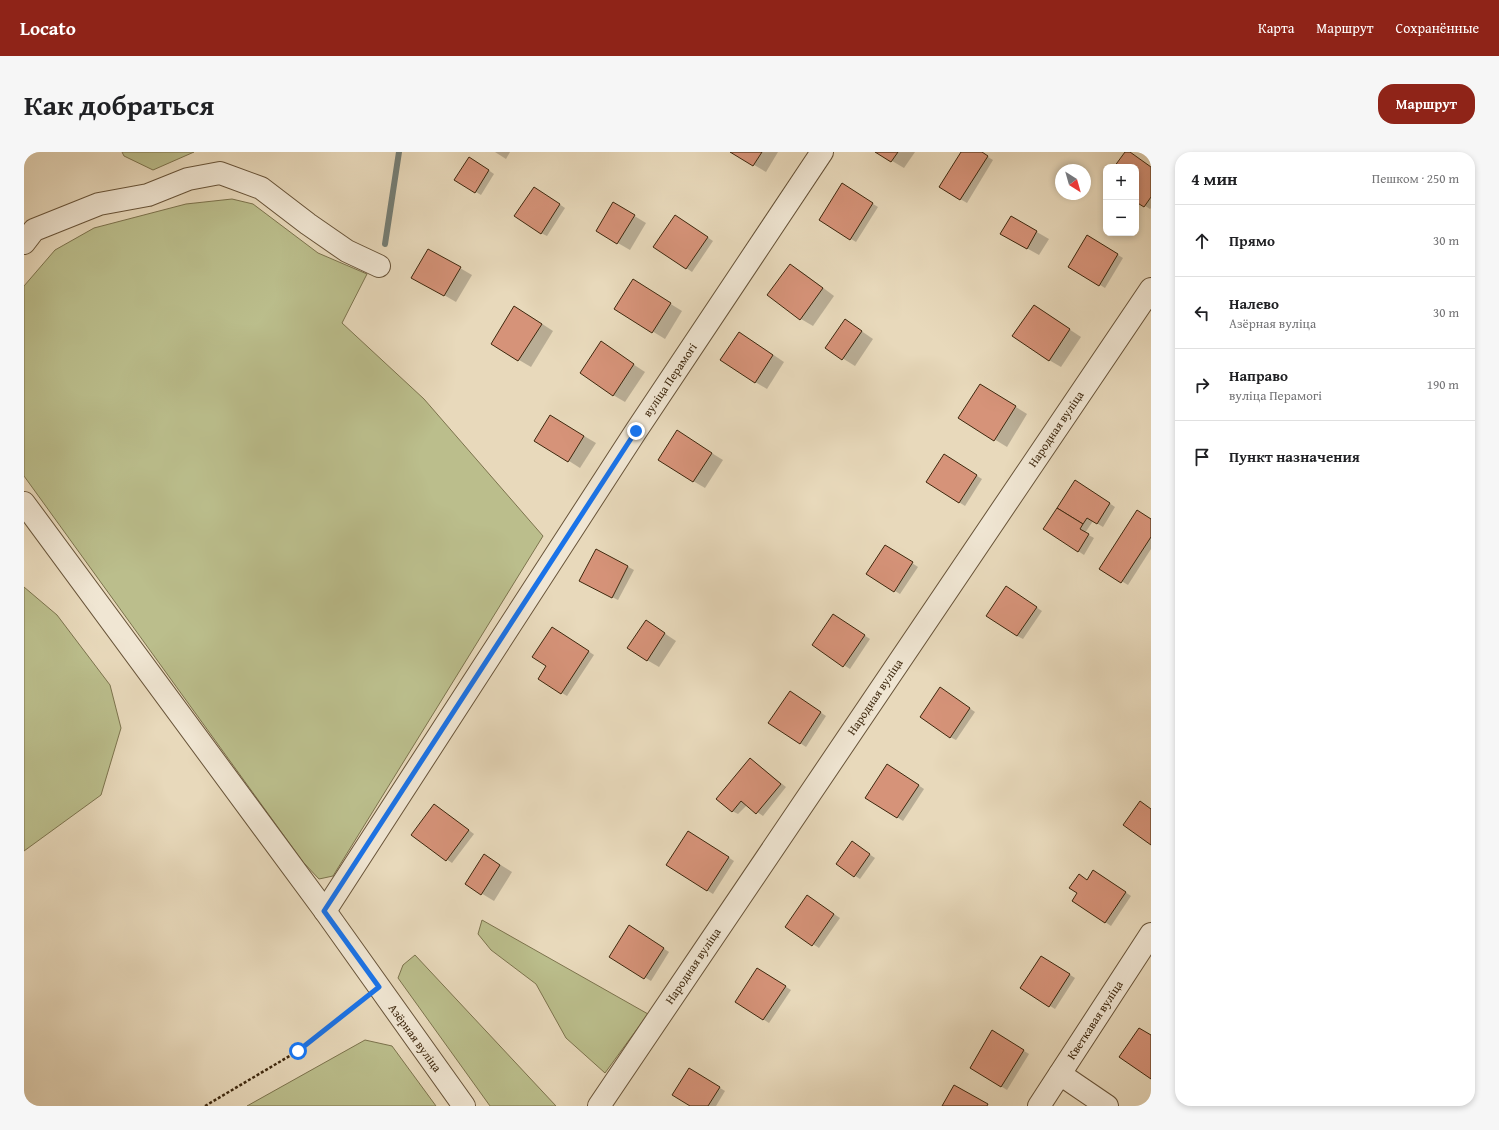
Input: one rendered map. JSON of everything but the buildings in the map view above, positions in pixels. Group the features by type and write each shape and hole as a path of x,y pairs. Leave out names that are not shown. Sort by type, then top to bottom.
{"street":[{"name":"вуліца Перамогі","path":"324,911 636,431 822,152"},
{"path":"24,243 34,230 99,204 148,195 188,179 220,172 261,188 308,224 347,251 379,266"},
{"name":"Народная вуліца","path":"599,1106 1151,289"},
{"name":"Азёрная вуліца","path":"24,503 324,911 464,1106"},
{"name":"Кветкавая вуліца","path":"1039,1106 1151,934"},
{"path":"1060,1074 1107,1106"}],"path":[{"path":"204,1106 298,1051 379,987"}],"green space":[{"path":"122,152 194,152 153,170 124,156"},
{"path":"232,199 253,204 318,253 367,274 342,323 424,399 543,536 333,876 319,879 303,862 24,476 24,286 55,250 94,228 186,204"},
{"path":"24,587 57,615 110,685 121,728 101,795 24,851"},
{"path":"482,920 648,1014 605,1073 566,1038 536,984 491,950 478,934"},
{"path":"415,955 556,1106 490,1106 398,978 403,965"},
{"path":"365,1040 392,1046 436,1106 247,1106"}],"waterway":[{"path":"385,244 399,152"}],"route":[{"path":"298,1051 379,987 324,911 636,431"}]}
